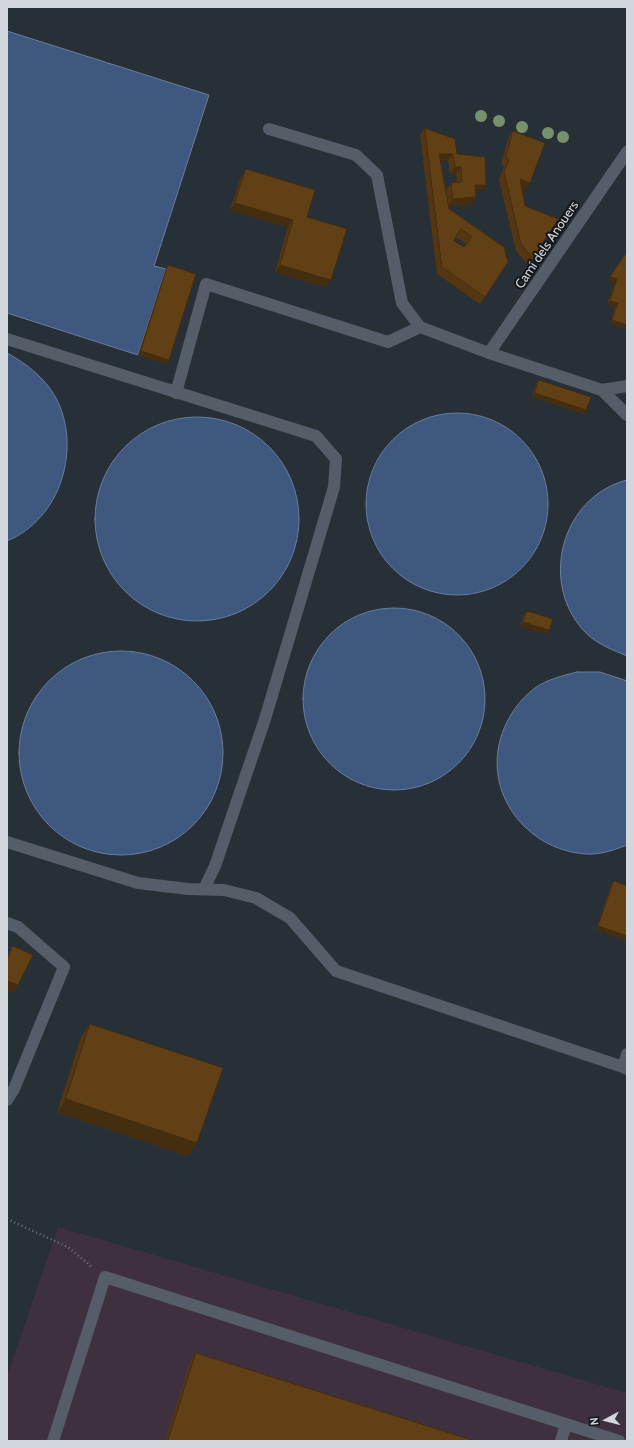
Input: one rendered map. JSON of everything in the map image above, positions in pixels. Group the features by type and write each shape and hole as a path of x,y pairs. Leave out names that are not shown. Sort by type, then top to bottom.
{"street":[{"path":"269,129 356,155 377,175 402,303 420,327 489,353 602,390 627,415"},
{"name":"Camí dels Anouers","path":"489,353 627,152"},
{"path":"176,393 206,284 388,342 420,327"},
{"path":"7,338 176,393 316,436 336,459 334,487 267,711 215,866 204,889"},
{"path":"602,390 627,386"},
{"path":"7,842 138,883 224,890 256,898 290,918 336,971 625,1068 627,1054"},
{"path":"7,923 18,927 64,967 14,1089 7,1100"},
{"path":"53,1441 105,1277 619,1441"},
{"path":"561,1441 566,1424"}],"path":[{"path":"7,1219 68,1247 105,1277"}],"shaded area":[{"path":"58,1227 627,1393 627,1441 7,1441 7,1376"}],"water":[{"path":"7,31 209,95 154,266 166,269 138,355 7,313"},
{"path":"7,353 35,372 52,391 64,418 67,438 66,459 62,480 53,499 41,516 26,531 7,541"},
{"path":"457,413 475,415 492,420 515,434 527,446 541,469 546,486 548,504 546,522 541,539 527,562 515,574 492,588 475,593 457,595 439,593 422,588 399,574 387,562 373,539 368,522 366,504 368,486 373,469 387,446 399,434 422,420 439,415"},
{"path":"187,417 207,417 236,424 262,440 276,454 292,480 299,509 299,529 292,558 276,584 262,598 236,614 227,617 207,621 187,621 158,614 132,598 118,584 102,558 99,549 95,529 95,509 102,480 118,454 132,440 158,424 167,421"},
{"path":"627,480 627,656 606,647 587,634 572,614 563,592 560,569 564,545 572,524 586,504 604,490"},
{"path":"394,608 412,610 429,615 452,629 464,641 478,664 483,681 485,699 483,717 478,734 464,757 452,769 429,783 412,788 394,790 376,788 359,783 336,769 324,757 310,734 305,717 303,699 305,681 310,664 324,641 336,629 359,615 376,610"},
{"path":"111,651 131,651 151,655 169,663 186,674 200,688 211,705 219,723 223,743 223,763 219,783 211,801 200,818 186,832 169,843 151,851 131,855 111,855 91,851 73,843 56,832 42,818 31,801 23,783 19,763 19,743 23,723 31,705 42,688 56,674 73,663 91,655"},
{"path":"577,672 600,672 627,681 627,845 596,854 586,854 564,850 545,842 528,830 514,814 504,796 498,777 497,756 502,734 515,708 524,697 545,682"}],"building":[{"path":"425,128 455,139 457,154 485,157 486,185 475,185 476,197 453,199 451,183 462,182 461,167 455,167 453,154 439,154 449,209 504,247 508,262 485,297 442,267","holes":["461,229 472,237 464,247 454,241"]},
{"path":"513,131 545,143 530,183 520,179 525,206 558,219 533,258 521,244 504,172 509,160 506,157"},
{"path":"246,169 315,190 307,217 347,229 331,280 280,265 293,220 235,203"},
{"path":"627,252 627,325 612,320 618,303 610,301 617,279 610,277"},
{"path":"168,265 196,274 169,360 141,351"},
{"path":"539,380 591,397 586,410 535,393"},
{"path":"527,611 553,619 549,630 523,622"},
{"path":"614,881 627,886 627,936 598,926"},
{"path":"13,946 33,955 18,985 7,981 7,960"},
{"path":"90,1024 223,1068 197,1143 66,1099"},
{"path":"196,1353 475,1441 168,1441"}]}
